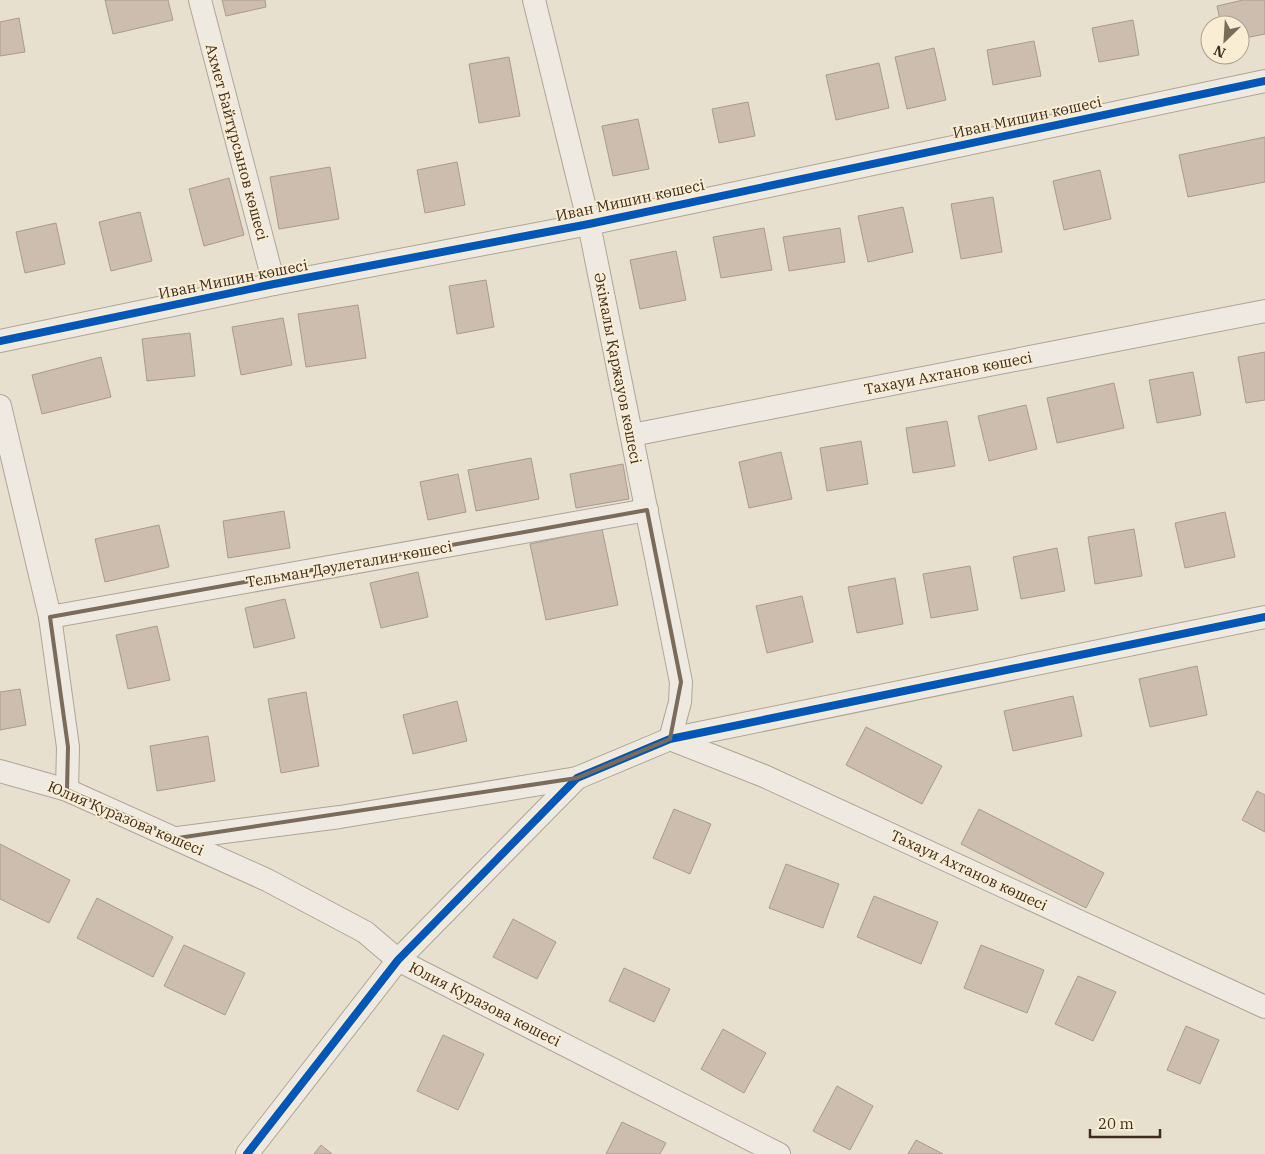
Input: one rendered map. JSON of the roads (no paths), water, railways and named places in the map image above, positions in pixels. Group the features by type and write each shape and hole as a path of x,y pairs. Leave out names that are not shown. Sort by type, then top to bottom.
{"street":[{"name":"Ахмет Байтұрсынов көшесі","path":"200,0 274,284"},
{"name":"Әкімалы Қаржауов көшесі","path":"534,0 589,224 681,682 680,702 670,739"},
{"name":"Иван Мишин көшесі","path":"0,341 274,284 589,224 1265,81"},
{"name":"Тахауи Ахтанов көшесі","path":"632,435 1265,311"},
{"path":"0,406 50,617 68,747 67,790"},
{"name":"Тельман Дәулеталин көшесі","path":"50,617 647,510"},
{"path":"178,838 340,817 577,778 670,739 1265,617"},
{"name":"Тахауи Ахтанов көшесі","path":"670,739 764,776 1265,1007"},
{"name":"Юлия Куразова көшесі","path":"0,771 67,790 178,838 267,880 365,932 398,960 779,1154"},
{"path":"246,1154 398,960 577,778"}]}
